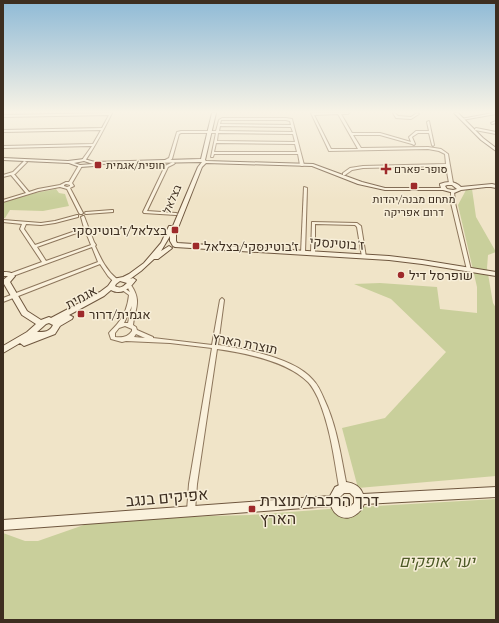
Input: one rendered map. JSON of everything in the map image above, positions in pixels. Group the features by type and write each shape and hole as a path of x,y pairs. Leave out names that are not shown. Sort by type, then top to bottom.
{"street":[{"path":"69,186 96,142"},
{"path":"175,142 169,162 145,212 176,214"},
{"name":"בצלאל","path":"174,243 173,233 205,142"},
{"path":"215,142 213,154 299,153"},
{"path":"221,142 296,143 302,165"},
{"path":"326,142 330,150 428,148 444,152 453,184 460,189"},
{"path":"356,142 360,149"},
{"path":"410,142 413,143 417,148"},
{"path":"486,142 496,149"},
{"path":"3,147 94,145"},
{"path":"3,160 82,163"},
{"path":"3,160 82,163 199,162 302,165 320,166 352,180 389,189 443,187 453,184 484,186"},
{"path":"3,176 12,174 25,162"},
{"name":"בצלאל","path":"163,243 199,162"},
{"path":"344,174 351,169 364,167 448,165"},
{"path":"12,174 28,193"},
{"path":"3,201 65,184 69,186"},
{"path":"443,187 452,192 459,191 460,189 495,185"},
{"path":"69,186 101,262 110,276 135,294 136,301 130,314 130,325"},
{"path":"303,253 305,188"},
{"path":"452,192 453,203 469,270"},
{"path":"3,221 48,223 82,215 112,211"},
{"path":"24,223 22,229 45,263"},
{"path":"313,254 313,223 356,224 358,226 364,257"},
{"path":"34,247 87,228"},
{"path":"163,243 169,248"},
{"name":"ז'בוטינסקי","path":"163,243 422,262 496,274"},
{"name":"אגמית","path":"122,285 163,243"},
{"name":"אגמית","path":"42,335 51,333 56,329 55,323 122,285 174,243"},
{"path":"3,274 11,275 94,245"},
{"path":"3,300 101,262"},
{"path":"11,275 10,279 4,282 24,313 38,326"},
{"path":"118,326 130,325 135,331 132,336 127,339 118,340 113,338 112,333 126,315 131,301 131,294 122,285"},
{"path":"191,511 193,484 216,348 222,300"},
{"path":"3,350 25,337 46,321 55,323"},
{"path":"38,326 36,333 42,335"},
{"name":"תוצרת הארץ","path":"135,331 154,340"},
{"path":"3,354 42,335"},
{"name":"תוצרת הארץ","path":"127,339 154,340 266,356 299,369 311,381 323,403 343,487"},
{"path":"343,487 353,490 359,499 358,508 355,511 347,513 339,509 334,501 335,493 343,487"},
{"path":"359,499 496,492"},
{"name":"אפיקים בנגב","path":"3,525 334,501"}],"green space":[{"path":"56,189 59,193 65,194 69,206 43,211 10,210 5,218 3,218 3,202"},
{"path":"472,189 476,217 496,252 488,255 487,268 493,303 496,308 496,476 358,488 342,428 385,418 446,352 391,299 354,284 380,283 437,287 440,309 477,313 477,287 458,205 466,190"},
{"name":"יער אופקים","path":"496,499 496,620 3,620 3,533 25,541 38,541 101,519 250,515"}],"place":[{"name":"חופית/אגמית","path":"98,165"},
{"name":"סופר-פארם","path":"386,169"},
{"name":"מתחם מבנה/יהדות דרום אפריקה","path":"414,186"},
{"name":"בצלאל/ז׳בוטינסקי","path":"175,230"},
{"name":"ז׳בוטינסקי/בצלאל","path":"196,246"},
{"name":"שופרסל דיל","path":"401,275"},
{"name":"אגמית/דרור","path":"81,314"},
{"name":"דרך הרכבת/תוצרת הארץ","path":"252,509"}]}
